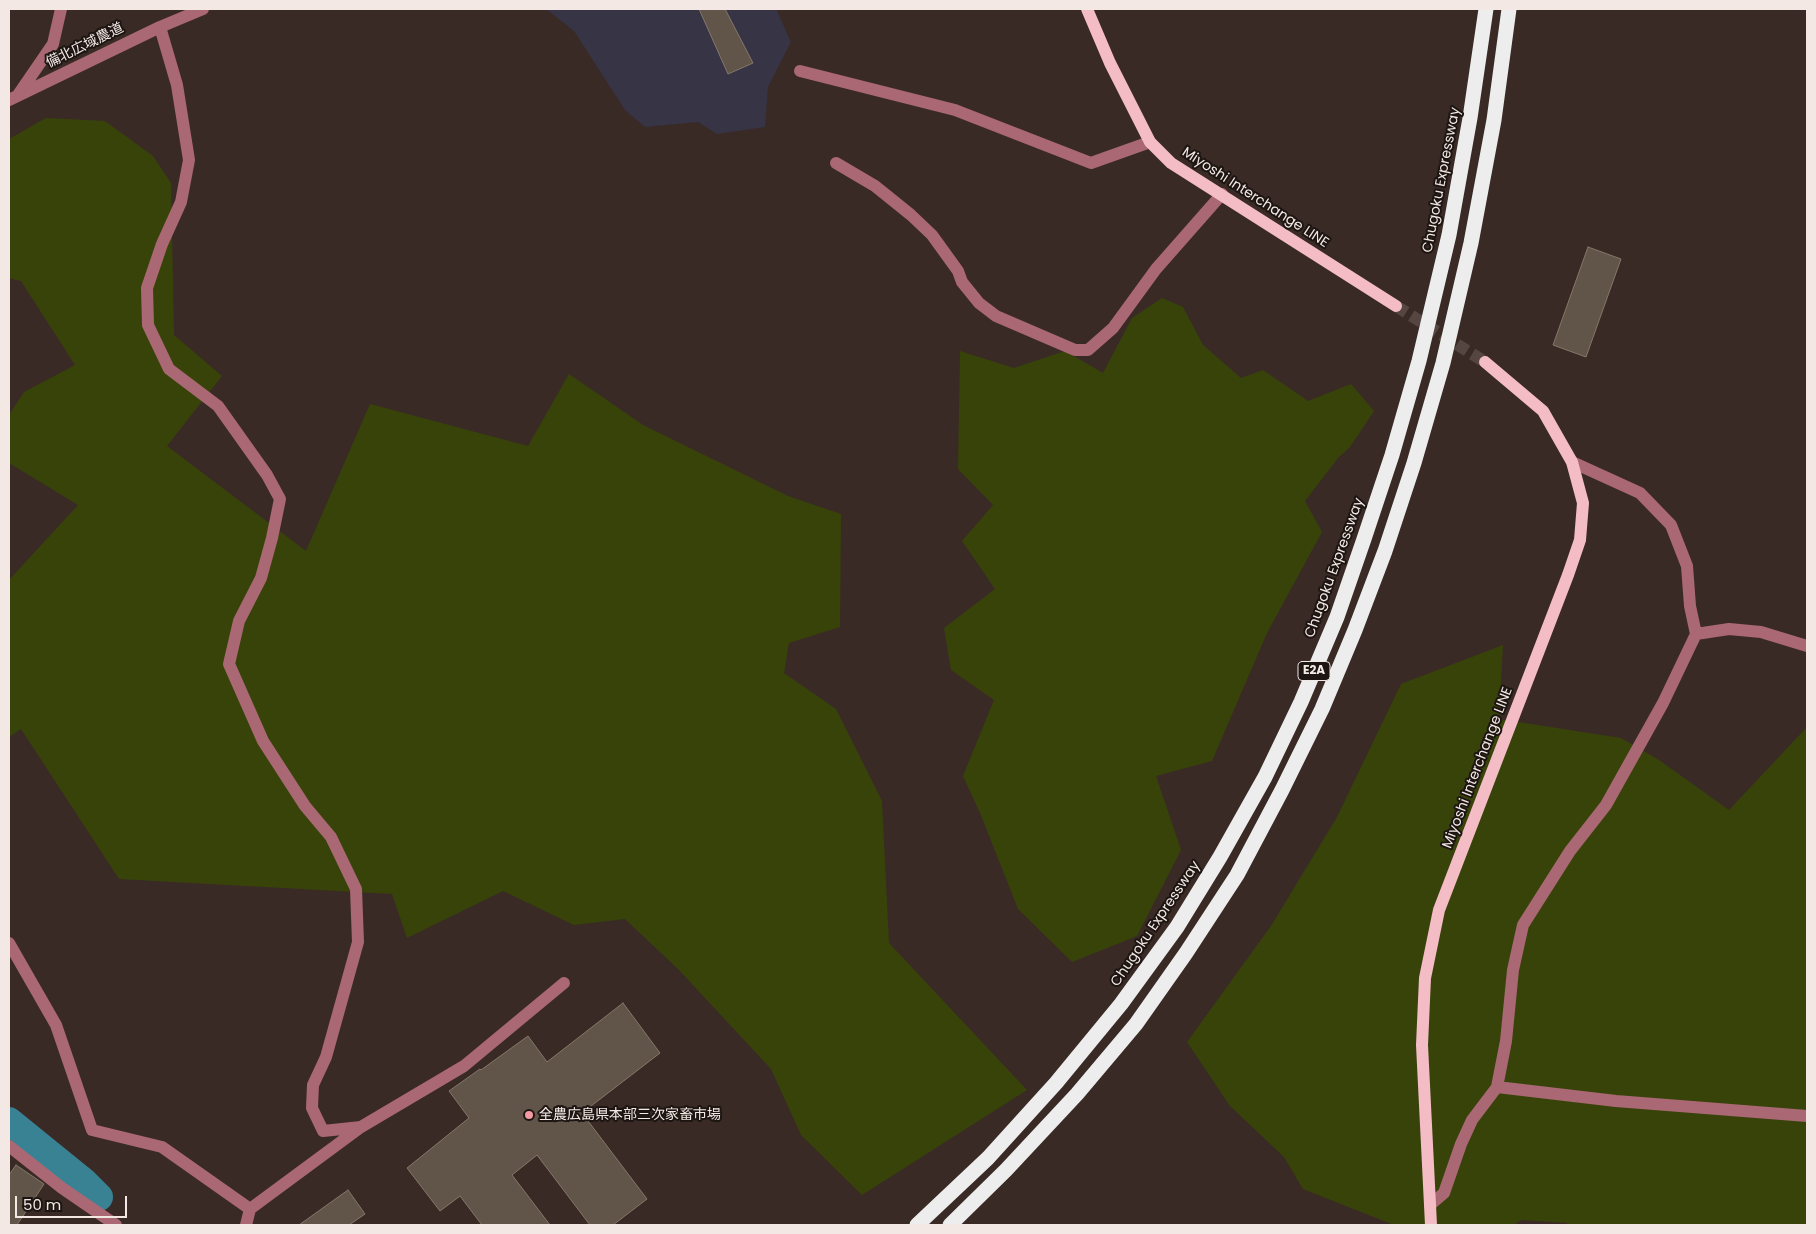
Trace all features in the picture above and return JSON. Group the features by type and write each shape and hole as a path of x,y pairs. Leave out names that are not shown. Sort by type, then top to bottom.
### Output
{"highway":[{"name":"Chugoku Expressway","path":"917,1225 988,1158 1056,1083 1121,1004 1177,927 1220,857 1264,778 1301,702 1337,617 1364,539 1392,455 1419,361 1451,225 1470,118 1486,9"},
{"name":"E2A","path":"950,1225 1006,1170 1077,1094 1136,1024 1186,953 1237,874 1282,790 1322,709 1355,630 1384,551 1414,463 1443,363 1471,243 1494,120 1509,9"}],"main road":[{"name":"Miyoshi Interchange LINE","path":"1087,9 1110,63 1150,142 1171,162 1396,306"},
{"name":"Miyoshi Interchange LINE","path":"1431,1225 1422,1045 1425,978 1439,910 1580,540 1583,503 1572,462 1543,410 1485,362"}],"street":[{"path":"13,97 53,44 61,9"},
{"name":"備北広域農道","path":"13,97 160,27 203,9"},
{"path":"160,27 177,85 189,160 181,202 162,244 147,288 148,325 168,369 218,406 268,474 280,499 261,578 239,621 229,664 263,741 305,806 331,837 356,889 358,942 326,1056 313,1085 312,1108 323,1131 361,1127"},
{"path":"800,71 955,110 1091,162 1150,142"},
{"path":"836,164 875,186 932,235 958,271 962,282 979,303 996,316 1074,350 1088,350 1113,328 1156,269 1222,194"},
{"path":"1430,1206 1444,1193 1472,1120 1497,1087 1506,1041 1513,970 1523,925 1570,850 1606,805 1663,703 1696,634 1690,606 1687,566 1671,525 1640,493 1572,462"},
{"path":"1696,634 1729,629 1753,631 1785,638 1807,646"},
{"path":"9,943 56,1025 92,1130 162,1147 250,1209"},
{"path":"246,1225 250,1209 361,1127 464,1066 564,983"},
{"path":"1497,1087 1616,1101 1807,1116"},
{"path":"9,1146 62,1188 116,1225"}],"shaded area":[{"path":"546,9 776,9 791,42 768,87 765,127 717,134 698,122 645,127 625,110 574,31"}],"green space":[{"path":"46,118 105,121 153,156 171,183 174,335 222,376 167,446 306,551 370,404 528,446 569,374 643,425 788,496 841,514 840,627 789,643 784,673 836,709 882,801 889,943 1027,1090 862,1195 801,1135 771,1069 679,970 625,919 574,925 503,891 407,938 392,894 119,879 21,729 9,737 9,580 78,505 9,463 9,415 24,392 75,365 21,281 9,278 9,139"},
{"path":"1162,298 1183,307 1203,345 1241,378 1263,370 1308,401 1351,384 1374,411 1350,447 1338,458 1305,501 1322,532 1267,633 1212,761 1156,776 1181,850 1137,936 1072,962 1018,909 980,813 963,776 994,700 951,670 944,628 995,589 962,541 993,505 958,469 960,351 1014,368 1065,351 1103,373 1132,318"},
{"path":"1503,645 1499,719 1621,738 1659,760 1729,810 1807,727 1807,1225 1567,1225 1567,1223 1522,1220 1513,1225 1394,1225 1303,1189 1284,1157 1230,1106 1187,1042 1271,926 1337,817 1401,684"}],"building":[{"path":"699,9 725,9 753,63 728,74"},
{"path":"1588,247 1621,259 1586,357 1553,345"},
{"name":"全農広島県本部三次家畜市場","path":"623,1003 660,1053 582,1113 647,1199 613,1225 590,1225 537,1155 512,1175 550,1225 482,1225 460,1196 440,1211 407,1168 469,1118 449,1091 528,1036 547,1062"},
{"path":"16,1165 44,1184 17,1225 9,1225 9,1175"},
{"path":"348,1190 365,1214 349,1225 299,1225"}],"waterway":[{"path":"9,1121 83,1181 99,1197"}],"tunnel":[{"path":"1396,306 1485,362"}],"place":[{"name":"全農広島県本部三次家畜市場","path":"529,1115"}]}
